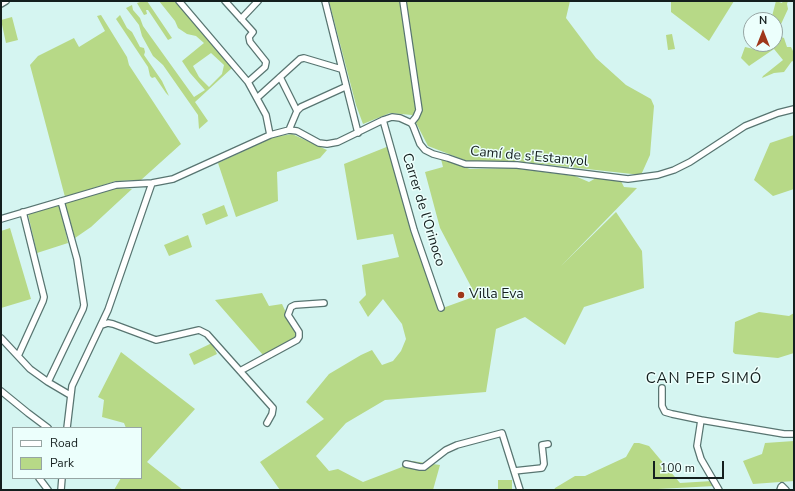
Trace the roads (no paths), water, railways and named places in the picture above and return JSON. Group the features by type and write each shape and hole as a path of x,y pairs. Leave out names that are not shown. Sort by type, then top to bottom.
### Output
{"street":[{"path":"1,4 6,1"},
{"path":"179,1 248,82 266,115 270,135"},
{"path":"225,1 253,32 249,37 250,42 266,64 265,67 248,82"},
{"path":"241,19 258,1"},
{"path":"324,1 358,133"},
{"path":"1,219 116,185 152,183 173,179 270,135 289,130 297,131 323,144 338,142 383,120 400,118 411,123 419,110 403,1"},
{"path":"257,98 300,59 304,58 341,69"},
{"path":"280,77 297,111"},
{"path":"289,130 297,111 301,107 345,87"},
{"name":"Camí de s'Estanyol","path":"411,123 422,147 425,150 465,164 523,166 628,179 670,172 690,162 746,126 775,113 794,109"},
{"name":"Carrer de l'Orinoco","path":"383,120 414,230 442,308"},
{"path":"67,427 72,386 102,325 152,183"},
{"path":"48,382 84,305 77,259 61,201"},
{"path":"18,356 44,297 23,212"},
{"path":"240,371 297,340 299,337 299,332 288,315 291,307 295,305 324,303"},
{"path":"102,325 113,324 156,340 199,330 207,334 274,408 267,423"},
{"path":"1,338 30,369 70,395"},
{"path":"662,388 662,406 664,412 701,420 784,434 794,434"},
{"path":"1,391 47,427"},
{"path":"701,420 697,446 701,460 719,490"},
{"path":"406,464 424,467 446,450 502,432 520,490"},
{"path":"514,471 542,468 544,464 542,445 548,444"},
{"path":"40,479 48,490"},
{"path":"62,479 62,490"},
{"path":"780,490 782,486 786,490"}],"place":[{"name":"Villa Eva","path":"461,295"}],"district":[{"name":"CAN PEP SIMÓ","path":"704,379"}]}
